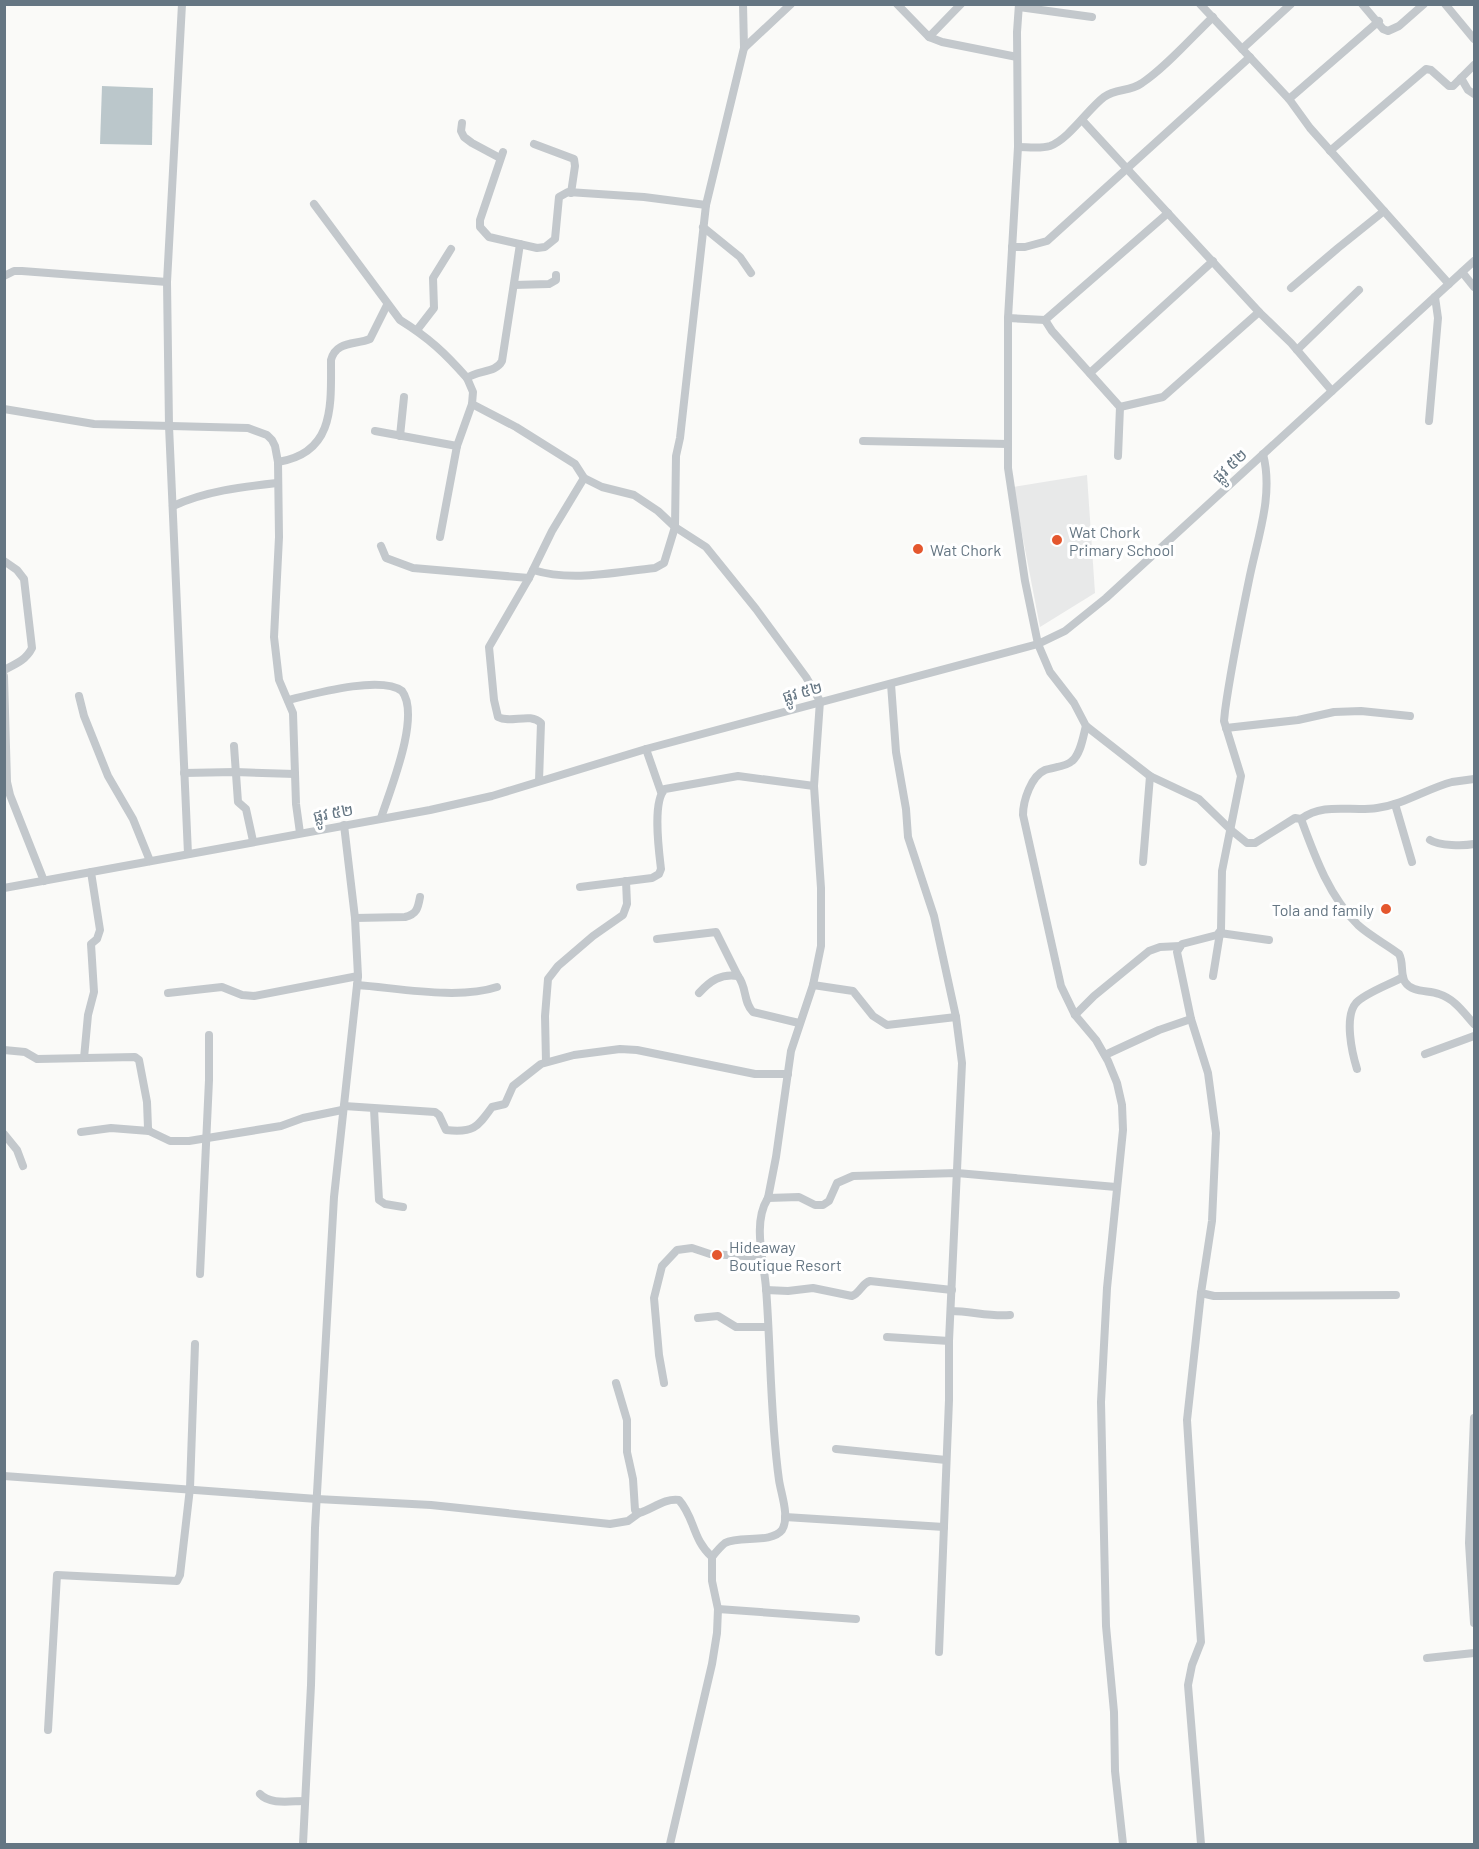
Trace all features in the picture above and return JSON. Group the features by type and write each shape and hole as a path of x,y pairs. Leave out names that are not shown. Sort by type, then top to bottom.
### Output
{"street":[{"path":"182,4 167,282 169,426 188,854"},
{"path":"381,546 386,558 413,568 565,576 660,567 664,563 675,527 676,456 706,205 744,48 743,4"},
{"path":"744,48 791,4"},
{"path":"897,4 929,37 942,42 1017,57"},
{"path":"929,37 961,4"},
{"path":"1200,4 1289,99 1310,128 1449,284"},
{"path":"1242,49 1291,4"},
{"path":"1362,4 1383,29 1388,31 1424,4"},
{"path":"1444,4 1474,39"},
{"path":"1092,17 1019,6 1018,147 1008,318 1008,468 1024,581 1038,644 1050,672 1074,703 1086,726 1150,776 1199,799 1231,830 1251,844 1295,818 1301,819 1308,814 1325,809 1370,809 1395,804 1452,782 1474,779"},
{"path":"1018,147 1048,147 1082,120 1104,97 1115,91 1133,89 1148,79 1213,17"},
{"path":"1289,99 1378,21"},
{"path":"1012,247 1025,247 1047,241 1250,57"},
{"path":"1330,151 1426,69 1434,72 1449,86 1453,86 1474,65"},
{"path":"1461,78 1468,90 1474,94"},
{"path":"1082,120 1259,312 1297,350 1332,391"},
{"path":"462,123 461,131 464,137 501,155 480,220 480,227 489,237 537,248 550,244 555,239 559,197 567,192 644,197 706,205"},
{"path":"534,144 574,159 571,193"},
{"path":"314,204 387,305 400,320 438,346 467,378 473,392 472,404 457,446 440,537"},
{"path":"1291,288 1384,211"},
{"path":"1008,318 1045,320 1168,213"},
{"path":"703,227 740,257 751,273"},
{"path":"467,378 501,365 520,244"},
{"path":"417,330 434,308 433,278 451,249"},
{"path":"1090,372 1212,261"},
{"name":"ផ្លូវ ៥២","path":"4,888 430,810 492,796 646,749 1038,644 1065,631 1082,619 1474,261"},
{"path":"4,276 14,271 22,271 167,282"},
{"path":"1462,272 1474,286"},
{"path":"514,285 549,284 556,280 556,274"},
{"path":"1297,350 1359,290"},
{"path":"1429,421 1438,318 1435,297"},
{"path":"278,462 295,459 302,455 326,429 331,410 333,353 338,347 370,339 387,305"},
{"path":"1120,407 1163,397 1259,312"},
{"path":"1045,320 1052,331 1120,407 1118,456"},
{"path":"400,436 404,397"},
{"path":"472,404 516,426 575,464 584,478 602,487 634,495 706,548 756,609 820,701 814,786 821,888 820,946 813,985 791,1051 768,1198 764,1203 761,1222 774,1436 785,1516 782,1530 777,1533 764,1538 732,1540 724,1544 712,1557"},
{"path":"4,409 94,424 221,426 257,430 272,440 278,462 279,537 274,637 279,680 293,713 300,833"},
{"path":"375,431 457,446"},
{"path":"863,441 1008,444"},
{"path":"1212,976 1220,933 1222,871 1241,777 1224,717 1264,512 1268,473 1263,454"},
{"path":"539,781 541,723 532,718 505,720 498,717 489,654 491,642 584,478"},
{"path":"173,506 212,492 277,483"},
{"path":"4,561 17,570 24,579 32,648 22,661 4,670"},
{"path":"4,676 7,782 44,881"},
{"path":"891,684 897,760 906,809 908,837 934,916 956,1017 962,1063 949,1341 949,1414 939,1652"},
{"path":"288,700 356,686 392,687 402,691 406,700 407,738 381,818"},
{"path":"79,696 84,716 108,776 133,819 150,861"},
{"path":"1226,728 1298,720 1334,712 1361,711 1410,716"},
{"path":"1086,726 1077,755 1071,763 1044,771 1035,777 1023,810 1061,986 1075,1015 1105,1055 1117,1083 1122,1106 1122,1152 1116,1187 1107,1288 1101,1402 1106,1626 1114,1712 1115,1771 1123,1845"},
{"path":"234,746 238,802 246,809 252,842"},
{"path":"580,887 656,877 661,869 658,837 661,792 646,749"},
{"path":"184,773 295,774"},
{"path":"661,792 670,787 738,776 814,786"},
{"path":"1143,862 1150,776"},
{"path":"1395,804 1412,862"},
{"path":"1301,819 1322,873 1337,900 1359,926 1399,954 1402,960 1403,977 1409,987 1438,993 1452,1000 1474,1024"},
{"path":"303,1845 317,1499 334,1197 357,981 355,918 344,825"},
{"path":"1430,840 1437,844 1460,846 1474,844"},
{"path":"84,1058 88,1015 94,992 91,944 97,939 100,930 91,872"},
{"path":"546,1062 545,1016 548,979 558,966 623,915 627,904 626,881"},
{"path":"355,918 405,917 417,911 420,897"},
{"path":"657,939 716,932 744,987 749,1007 753,1012 799,1023"},
{"path":"1075,1015 1094,996 1149,951 1160,947 1180,946 1220,933 1269,940"},
{"path":"1180,946 1177,955 1191,1019 1208,1073 1216,1133 1212,1221 1201,1293 1187,1420 1200,1642 1188,1685 1201,1845"},
{"path":"699,993 722,976 738,976"},
{"path":"1357,1069 1351,1044 1352,1010 1361,999 1403,977"},
{"path":"168,993 219,987 242,995 254,996 357,981 426,993 481,991 497,987"},
{"path":"813,985 854,991 873,1016 887,1025 956,1017"},
{"path":"1105,1055 1159,1030 1191,1019"},
{"path":"200,1274 209,1035"},
{"path":"1425,1054 1474,1036"},
{"path":"81,1132 109,1128 150,1131 170,1141 189,1141 281,1126 343,1108 435,1112 439,1115 446,1130 472,1130 478,1126 492,1107 505,1104 513,1086 535,1067 574,1055 628,1049 755,1074 788,1074"},
{"path":"4,1050 25,1052 37,1059 135,1057 139,1060 147,1102 147,1125 150,1131"},
{"path":"374,1109 379,1200 385,1204 403,1207"},
{"path":"4,1134 17,1150 23,1166"},
{"path":"768,1198 799,1197 823,1205 829,1201 837,1183 853,1176 957,1173 1116,1187"},
{"path":"664,1383 654,1298 662,1266 677,1250 692,1248 710,1254 762,1257"},
{"path":"766,1290 788,1291 813,1288 852,1296 870,1281 952,1290"},
{"path":"1201,1293 1214,1296 1396,1294"},
{"path":"951,1311 996,1316 1010,1315"},
{"path":"698,1318 718,1316 736,1327 767,1327"},
{"path":"887,1337 949,1341"},
{"path":"48,1730 57,1575 177,1581 180,1575 190,1488 195,1344"},
{"path":"616,1383 626,1413 627,1452 633,1479 635,1509 639,1513"},
{"path":"1474,1418 1469,1543 1474,1623"},
{"path":"836,1449 946,1460"},
{"path":"4,1476 431,1505 610,1524 628,1521 662,1502 679,1500 685,1506 698,1541 712,1557 712,1581 718,1609 712,1664 670,1845"},
{"path":"785,1516 944,1527"},
{"path":"718,1609 856,1619"},
{"path":"1426,1658 1474,1653"},
{"path":"260,1794 273,1801 304,1801"}],"shaded area":[{"path":"102,86 153,88 152,145 100,144"},
{"name":"Wat Chork Primary School","path":"1087,475 1095,593 1040,627 1013,487"}],"place":[{"name":"Wat Chork Primary School","path":"1057,540"},
{"name":"Wat Chork","path":"918,549"},
{"name":"Tola and family","path":"1386,909"},
{"name":"Hideaway Boutique Resort","path":"717,1255"}]}
